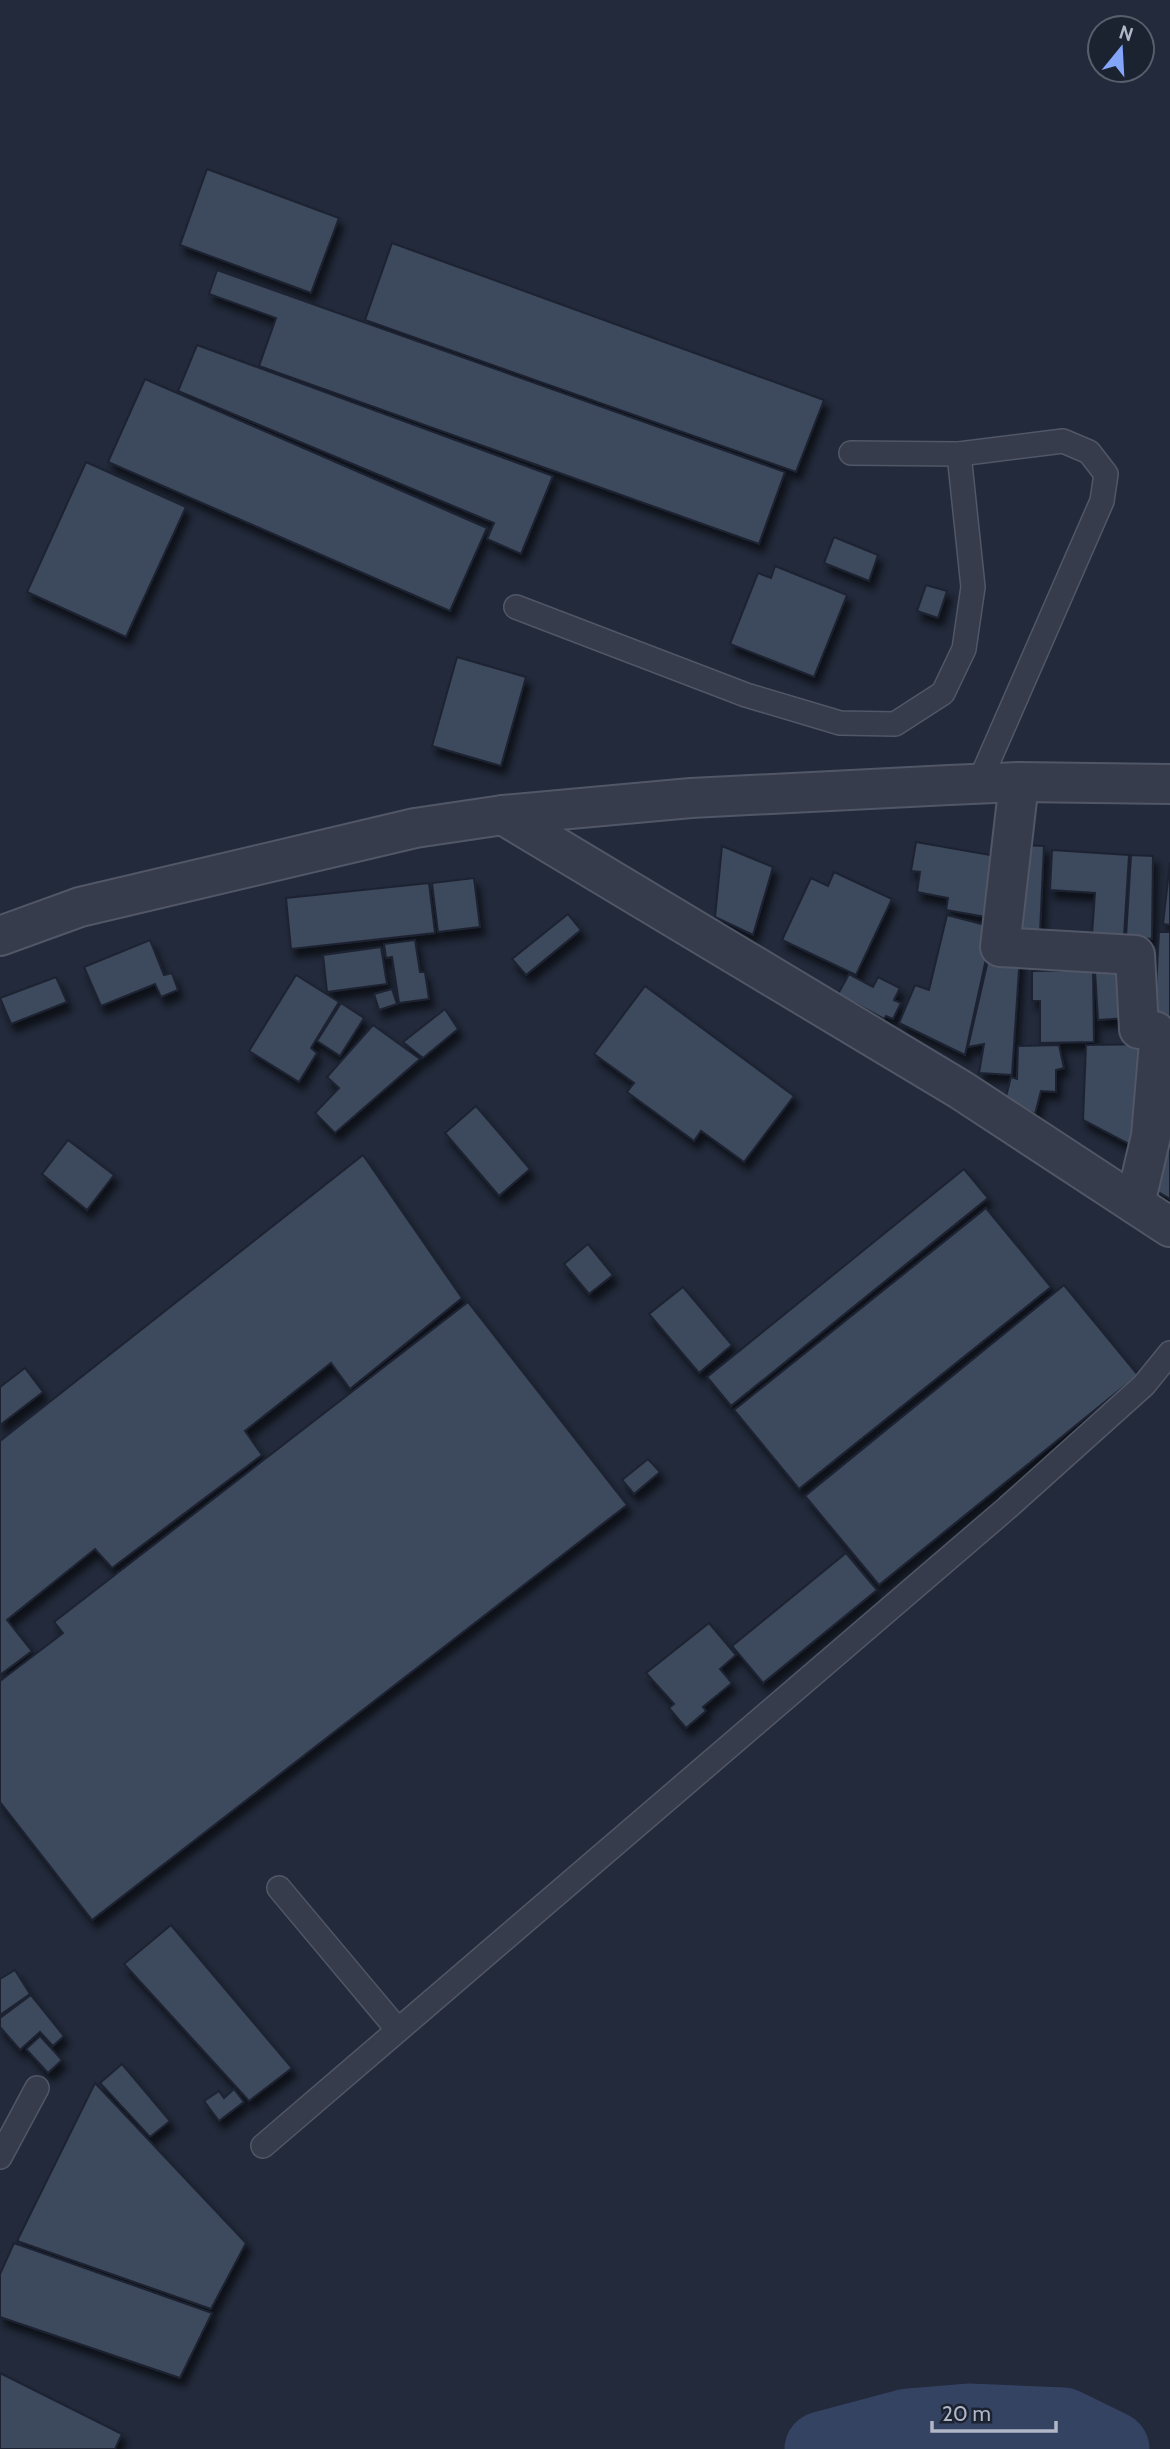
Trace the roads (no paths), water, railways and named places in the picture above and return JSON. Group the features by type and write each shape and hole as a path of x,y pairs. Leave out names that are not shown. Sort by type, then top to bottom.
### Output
{"street":[{"path":"1019,782 1000,947 1135,955 1139,1029 1155,1031 1159,1044 1151,1136 1135,1204"},
{"path":"0,936 80,907 415,828 503,815 691,798 1019,782 1170,784"},
{"path":"503,815 961,1090 1170,1227"}],"lane":[{"path":"852,453 959,454 1063,441 1089,452 1106,474 1102,501 978,785"},
{"path":"516,607 746,695 840,723 895,724 943,693 964,649 973,587 959,454"},
{"path":"263,2146 1007,1508 1144,1385 1170,1353"},
{"path":"279,1888 398,2030"},
{"path":"0,2157 37,2088"}],"waterway":[{"path":"822,2449 908,2426 968,2421 1063,2425 1112,2449"}]}
